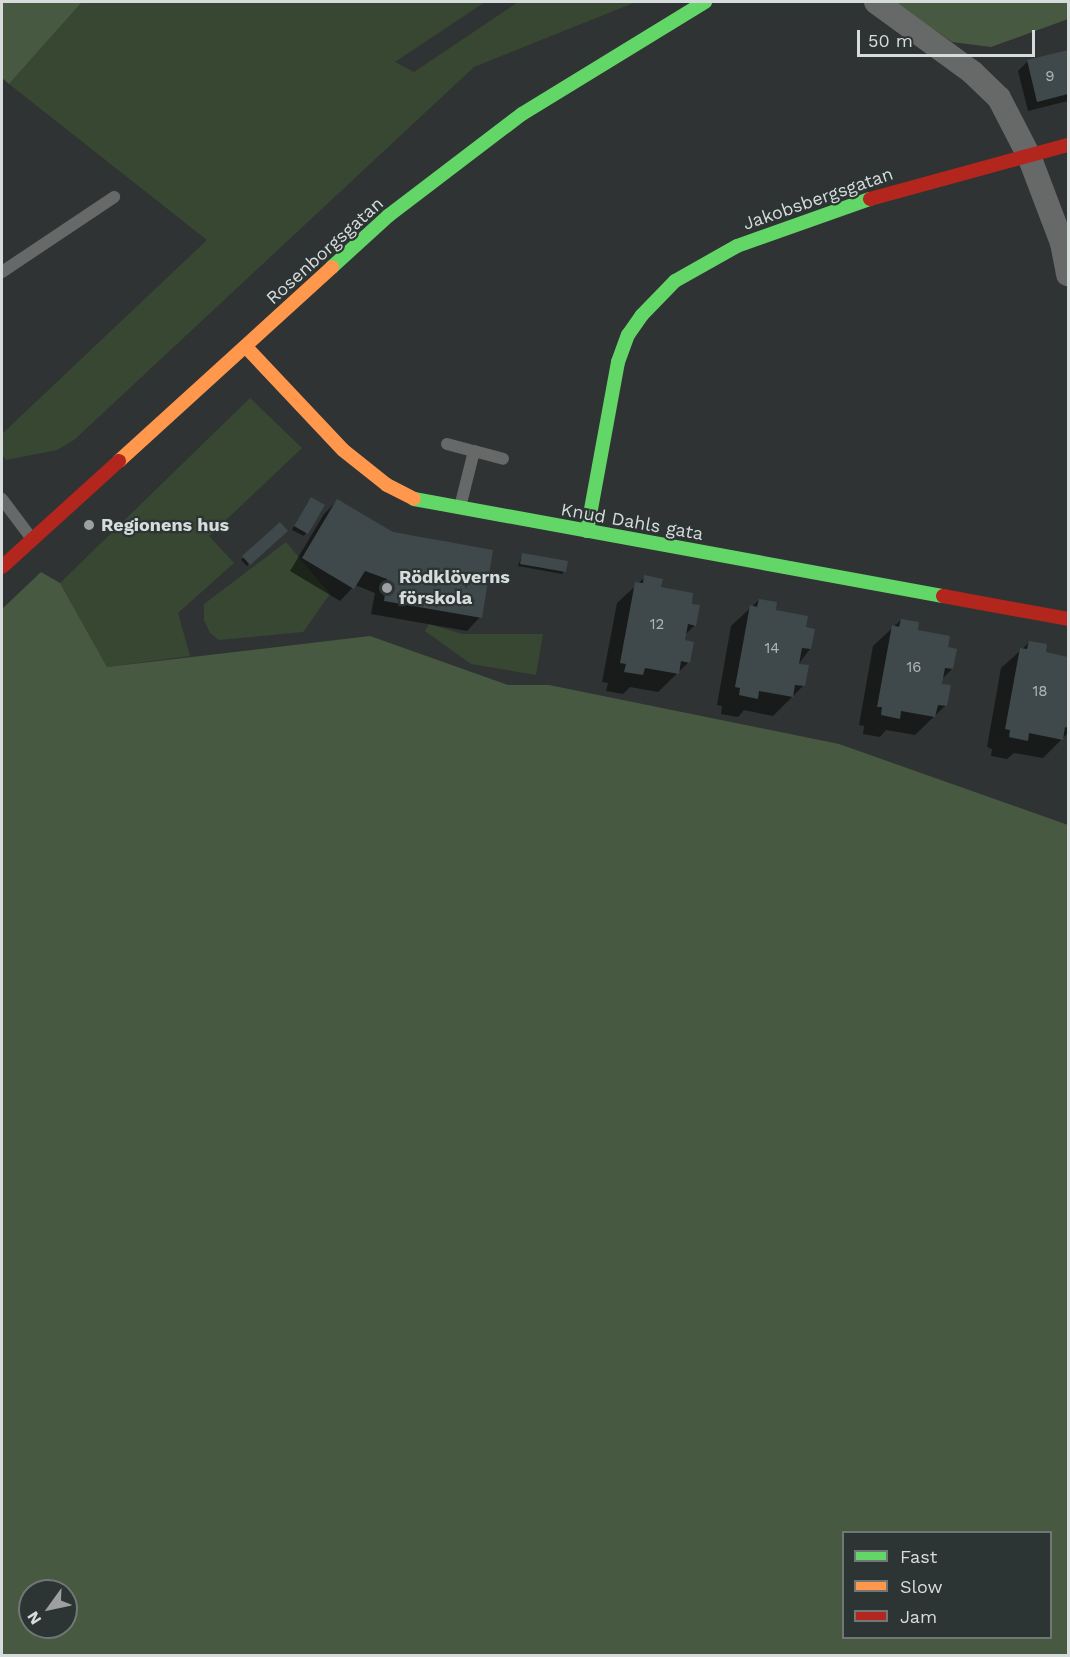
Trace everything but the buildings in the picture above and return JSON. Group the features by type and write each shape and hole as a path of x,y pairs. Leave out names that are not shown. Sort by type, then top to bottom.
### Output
{"street":[{"name":"Rosenborgsgatan","path":"2,567 388,216 513,120 705,2"},
{"path":"876,2 987,86 1012,118 1062,243 1068,274"},
{"name":"Jakobsbergsgatan","path":"587,531 618,362 628,335 642,315 675,281 737,246 805,219 920,183 1068,145"},
{"name":"Knud Dahls gata","path":"246,347 336,443 387,485 420,502 459,512 587,531 1068,619"}],"lane":[{"path":"2,272 114,197"},
{"path":"447,444 502,459"},
{"path":"459,512 474,451"},
{"path":"2,499 33,540"}],"green space":[{"path":"2,2 82,2 9,84 2,78"},
{"path":"82,2 485,2 395,62 414,72 518,2 636,2 474,67 74,440 57,450 6,460 2,454 2,434 207,240 9,84"},
{"path":"894,2 1068,2 1068,19 991,47 952,42"},
{"path":"250,398 302,448 209,536 234,563 178,613 190,656 107,667 60,583"},
{"path":"286,542 330,594 303,632 219,640 210,633 204,620 204,604"},
{"path":"41,572 60,583 107,667 370,636 508,685 549,685 839,744 1068,825 1068,1655 2,1655 2,609"},
{"path":"429,624 462,634 543,634 536,675 471,664 425,631"}],"traffic: fast":[{"path":"332,267 388,216 522,114 705,2"},
{"path":"587,531 618,362 628,335 642,315 675,281 737,246 870,199"},
{"path":"414,499 943,596"}],"traffic: slow":[{"path":"119,461 332,267"},
{"path":"246,347 343,450 387,485 414,499"}],"traffic: jam":[{"path":"870,199 1068,145"},
{"path":"2,567 119,461"},
{"path":"943,596 1068,619"}],"place":[{"name":"Regionens hus","path":"89,525"},
{"name":"Rödklöverns förskola","path":"387,588"}]}
